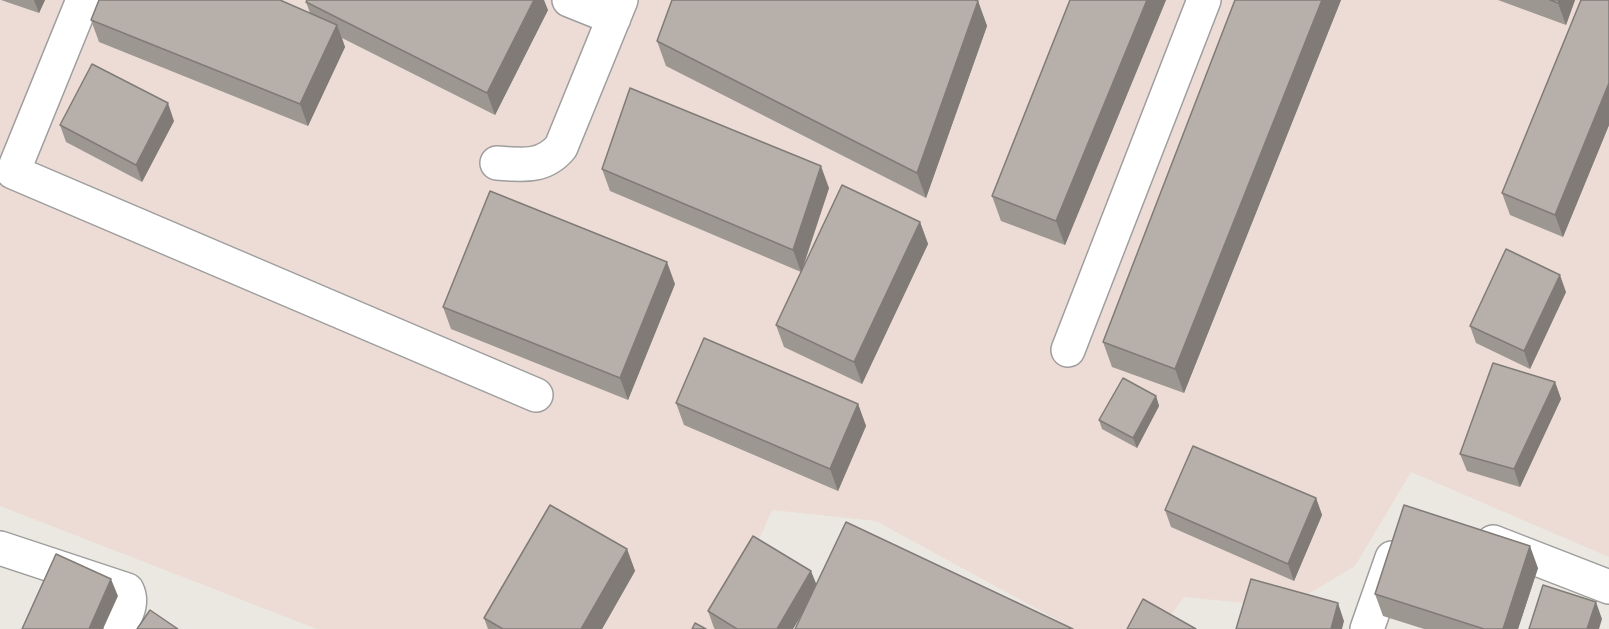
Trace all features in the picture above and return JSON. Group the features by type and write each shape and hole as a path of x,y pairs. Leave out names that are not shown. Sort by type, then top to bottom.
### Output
{"street":[{"path":"83,0 13,172 536,395"},
{"path":"497,164 541,163 554,156 561,147 618,9 569,0"},
{"path":"1068,350 1204,0"},
{"path":"1367,629 1396,546 1406,528"},
{"path":"1468,532 1609,587"},
{"path":"0,548 127,591 130,597 129,607 120,629"}],"shaded area":[{"path":"0,0 1609,0 1609,557 1411,472 1355,566 1286,607 1184,597 1161,629 1074,629 876,521 772,510 720,629 317,629 0,506"}],"building":[{"path":"99,0 280,0 337,25 300,104 91,20"},
{"path":"307,0 534,0 487,93 306,2"},
{"path":"672,0 978,1 917,173 657,41"},
{"path":"1070,0 1147,0 1056,221 992,196"},
{"path":"1235,0 1322,0 1175,369 1103,342"},
{"path":"1581,0 1609,0 1609,83 1555,215 1502,193"},
{"path":"92,64 168,103 136,165 60,125"},
{"path":"630,88 821,166 793,250 602,169"},
{"path":"842,185 920,222 854,362 776,325"},
{"path":"490,191 667,262 620,378 443,307"},
{"path":"1506,249 1560,275 1524,351 1470,326"},
{"path":"704,338 858,404 830,469 676,403"},
{"path":"1493,363 1555,382 1514,469 1460,454"},
{"path":"1123,378 1156,396 1133,438 1099,420"},
{"path":"1193,446 1316,498 1288,564 1165,510"},
{"path":"550,505 627,549 581,629 503,629 484,618"},
{"path":"1404,505 1530,546 1503,629 1484,629 1375,594"},
{"path":"846,522 1073,629 795,629"},
{"path":"753,536 811,571 777,629 737,629 708,611"},
{"path":"56,554 111,579 89,629 22,629"},
{"path":"1251,579 1338,603 1331,629 1236,629"},
{"path":"1543,585 1596,602 1587,629 1529,629"},
{"path":"1143,599 1196,629 1127,629"},
{"path":"150,610 178,629 137,629"},
{"path":"695,623 706,629 692,629"}]}
